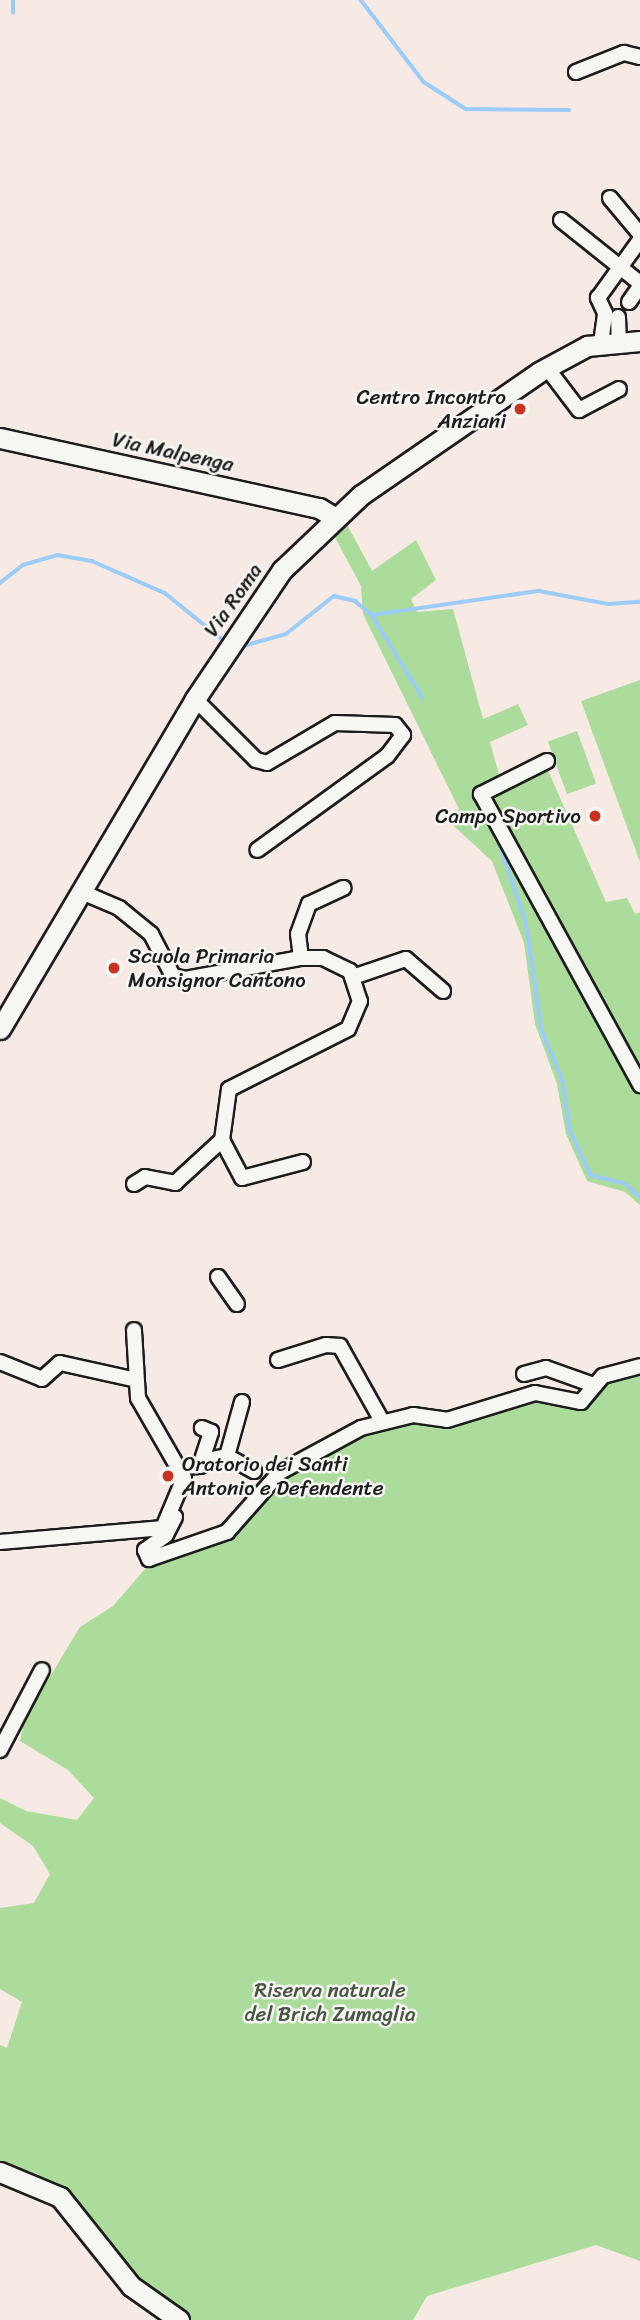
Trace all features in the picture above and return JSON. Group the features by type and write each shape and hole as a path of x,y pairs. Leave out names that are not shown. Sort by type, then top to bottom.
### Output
{"street":[{"path":"576,72 624,53 640,57"},
{"path":"610,198 640,234"},
{"path":"561,220 617,270 640,285 629,302"},
{"path":"610,341 605,313 598,298 640,240"},
{"path":"610,341 618,317"},
{"name":"Via Roma","path":"0,1029 85,893 195,699 282,570 334,517 547,368 610,341 640,341"},
{"path":"547,368 579,410 619,389"},
{"name":"Via Malpenga","path":"0,438 319,508 334,517"},
{"path":"195,699 256,760 267,763 335,723 395,725 403,735 387,756 257,850"},
{"path":"547,761 481,794 640,1085"},
{"path":"301,958 302,916 318,897 344,888"},
{"path":"85,893 119,908 151,934 173,976 185,979 301,958 339,962 353,977 360,1001 348,1029 229,1089 222,1140 242,1178 303,1162"},
{"path":"353,977 406,958 443,991"},
{"path":"134,1184 145,1177 175,1183 222,1140"},
{"path":"218,1277 237,1304"},
{"path":"0,1542 152,1532 163,1528 170,1513 182,1467 138,1398 132,1378 134,1330"},
{"path":"278,1360 336,1344 357,1367 382,1421"},
{"path":"0,1362 42,1379 60,1363 132,1378"},
{"path":"524,1374 546,1368 597,1380 640,1366"},
{"path":"170,1513 175,1517 166,1535 145,1550 149,1559 227,1532 281,1472 382,1421 413,1415 447,1420 535,1393 581,1402 597,1380"},
{"path":"227,1456 242,1402"},
{"path":"202,1428 211,1432 202,1461"},
{"path":"182,1467 227,1456 254,1471"},
{"path":"0,1750 43,1670"},
{"path":"0,2172 61,2197 131,2286 180,2320"}],"green space":[{"path":"344,519 372,571 416,540 436,580 411,599 417,612 453,609 483,719 518,704 528,725 490,742 500,778 543,759 606,902 627,898 635,914 640,912 640,1205 625,1192 587,1181 566,1134 557,1084 535,1024 524,943 492,861 446,819 459,809 363,614 361,586 331,530"},
{"path":"640,680 640,862 581,701"},
{"path":"577,731 596,784 567,794 548,742"},
{"name":"Riserva naturale del Brich Zumaglia","path":"640,1371 640,2261 596,2245 427,2296 413,2320 188,2320 132,2282 96,2232 0,2168 0,2045 7,2048 22,2002 0,1989 0,1908 34,1903 50,1874 33,1846 0,1823 0,1798 26,1811 77,1820 94,1798 68,1770 20,1741 25,1718 80,1627 113,1606 152,1561 226,1537 283,1475 385,1424 536,1397 570,1406 603,1380"}],"waterway":[{"path":"13,0 13,13"},
{"path":"361,0 424,82 466,109 569,110"},
{"path":"0,583 23,565 58,555 92,561 165,593 227,643"},
{"path":"236,648 286,634 334,596 355,601 372,615 539,591 608,604 640,602"},
{"path":"372,615 423,698"},
{"path":"499,841 526,922 542,1031 563,1081 570,1130 591,1175 626,1184 640,1197"}],"place":[{"name":"Centro Incontro Anziani","path":"520,409"},
{"name":"Campo Sportivo","path":"595,816"},
{"name":"Scuola Primaria Monsignor Cantono","path":"114,968"},
{"name":"Oratorio dei Santi Antonio e Defendente","path":"168,1476"}]}
